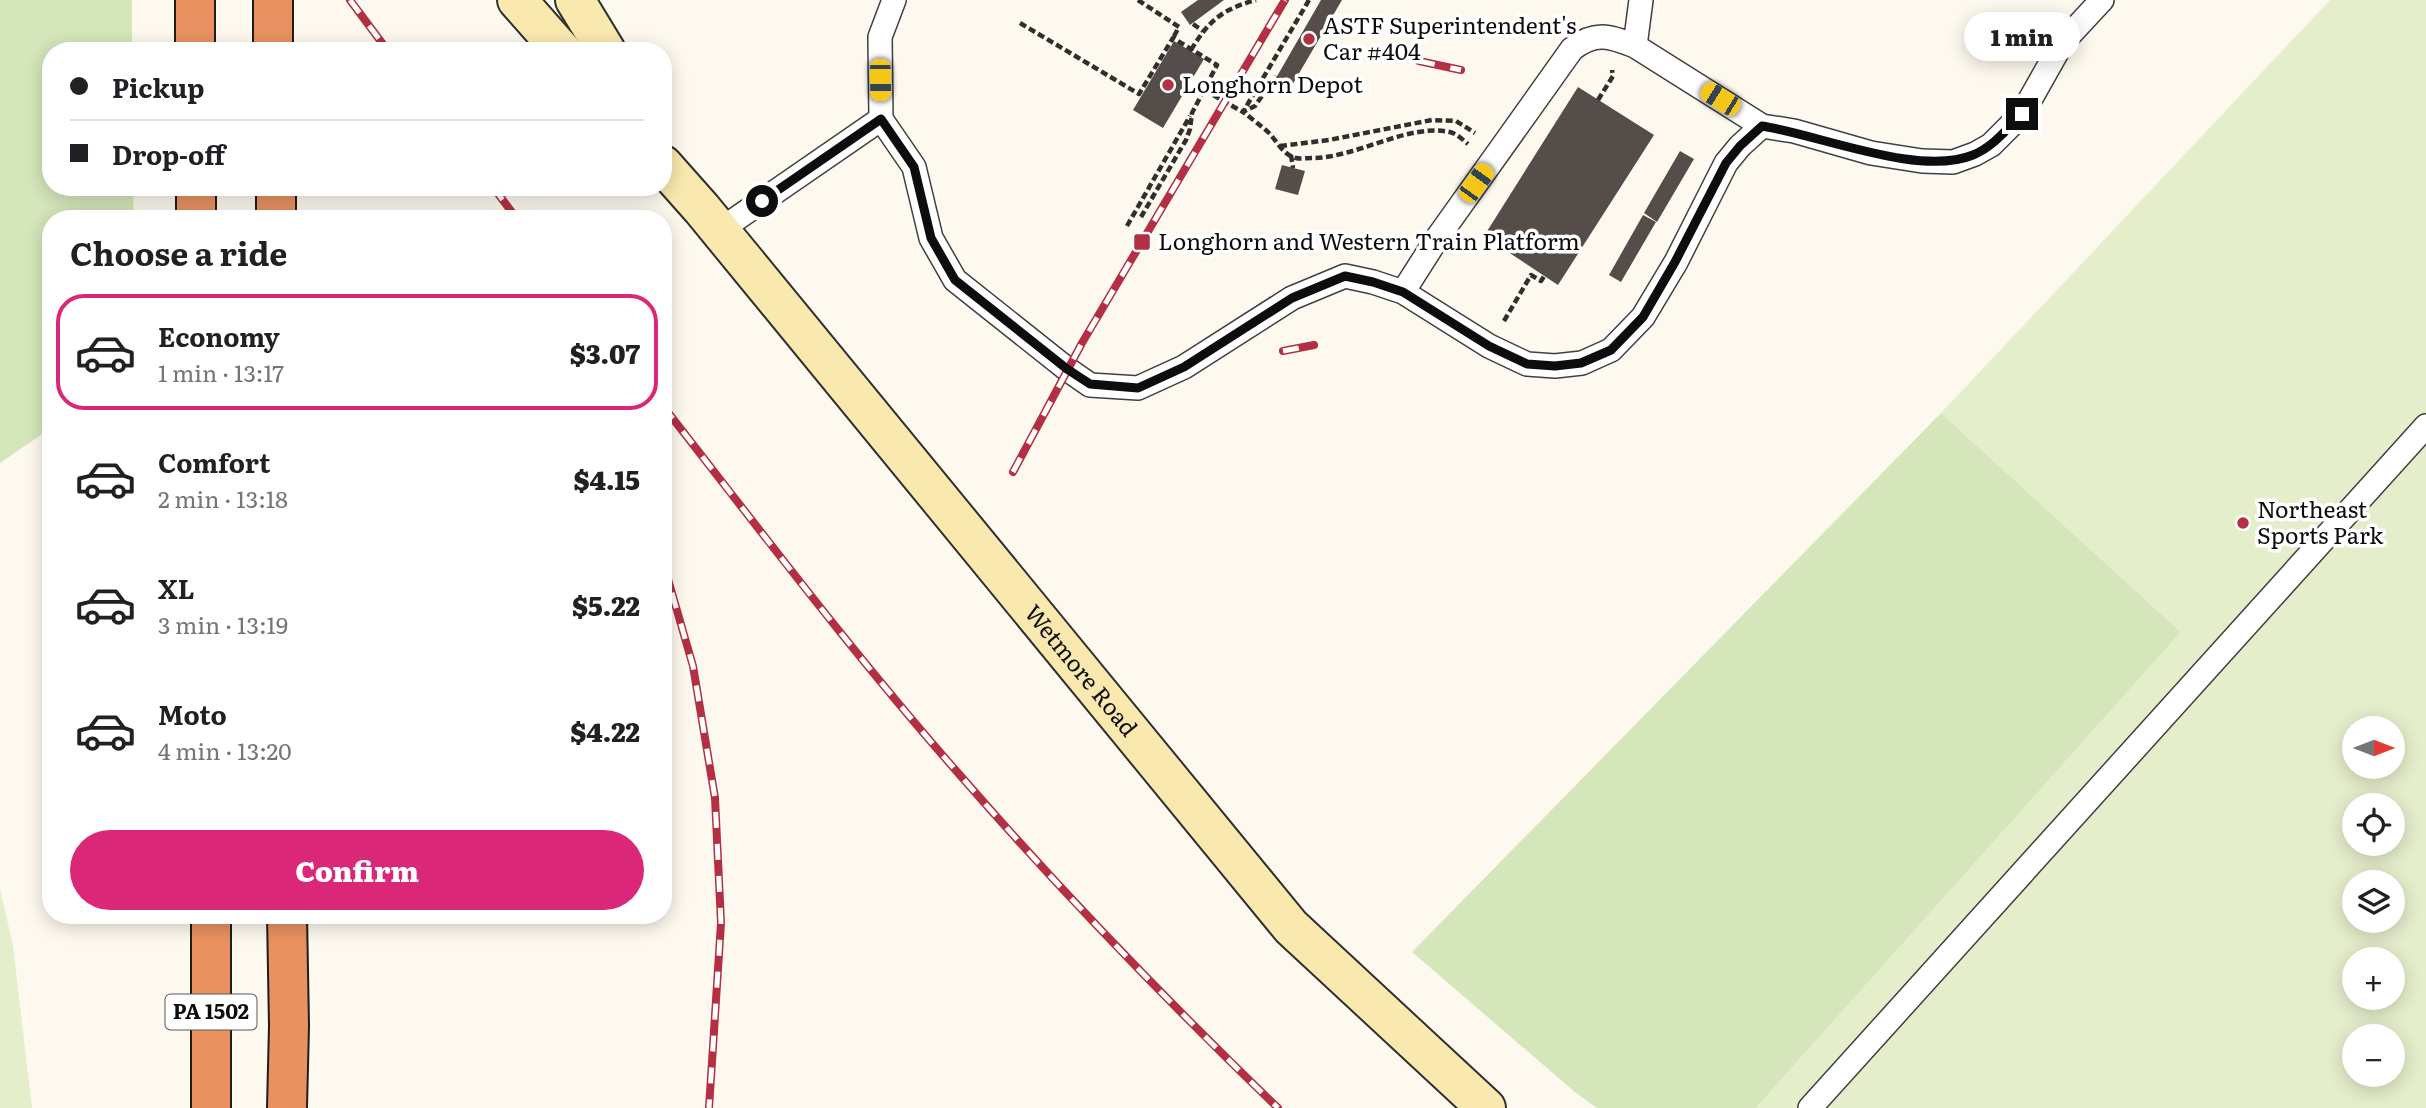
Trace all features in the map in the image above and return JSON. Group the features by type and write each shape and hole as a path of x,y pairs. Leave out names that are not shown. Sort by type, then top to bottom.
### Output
{"highway":[{"path":"195,0 195,42"},
{"path":"274,0 274,42"},
{"name":"PA 1502","path":"211,924 211,1108"},
{"name":"PA 1502","path":"287,924 287,1108"}],"main road":[{"path":"517,0 554,42"},
{"path":"575,0 601,42"},
{"name":"Wetmore Road","path":"672,159 711,220"},
{"name":"Wetmore Road","path":"672,175 1291,927 1486,1108"}],"lane":[{"path":"894,0 880,37 881,119 914,167 931,238 955,280 1067,369 1090,384 1138,388 1184,367 1292,298 1345,276 1403,292 1489,346 1527,364 1555,366 1581,363 1611,350 1643,317 1726,163 1762,126"},
{"path":"1635,46 1641,0"},
{"path":"1403,292 1438,237 1572,49 1584,40 1611,37 1635,46 1762,126 1794,131 1871,153 1922,161 1953,162 1991,145 2022,114 2062,43 2102,0"},
{"path":"711,220 881,119"},
{"path":"1810,1108 2426,426"}],"path":[{"path":"1020,23 1139,94 1179,27 1137,0"},
{"path":"1191,50 1203,31 1218,15 1243,2 1256,0"},
{"path":"1243,111 1308,0"},
{"path":"1193,24 1203,31"},
{"path":"1127,226 1217,65 1173,38"},
{"path":"1243,111 1255,106 1276,76"},
{"path":"1204,90 1243,111 1294,158 1325,158 1357,152 1376,142 1435,131 1453,132 1475,149"},
{"path":"1141,217 1186,140 1192,113"},
{"path":"1279,146 1329,140 1432,120 1456,121 1482,138"},
{"path":"1291,155 1293,168"},
{"path":"1489,346 1531,275 1541,281 1545,275"}],"green space":[{"path":"0,0 132,0 132,42 42,42 42,196 133,196 134,210 42,210 42,434 0,463"},
{"name":"Northeast Sports Park","path":"2330,0 2426,0 2426,1108 1756,1108 2181,632 1941,413"},
{"path":"1941,413 2181,632 1756,1108 1597,1108 1412,952"},
{"path":"0,889 13,946 32,1108 0,1108"}],"building":[{"path":"1198,0 1224,0 1190,25 1181,12"},
{"name":"ASTF Superintendent's Car #404","path":"1321,0 1342,0 1291,87 1276,78"},
{"name":"Longhorn Depot","path":"1174,41 1204,59 1163,128 1133,110"},
{"path":"1578,87 1654,135 1558,285 1484,236"},
{"path":"1680,151 1694,159 1657,222 1644,213"},
{"path":"1282,165 1305,171 1298,195 1275,189"},
{"path":"1643,215 1656,222 1621,282 1609,275"}],"railway":[{"path":"350,0 381,42"},
{"path":"1013,472 1082,343 1285,0"},
{"path":"1419,61 1461,70"},
{"path":"500,196 510,210"},
{"path":"1283,351 1314,345"},
{"path":"672,418 845,638 959,774 1115,944 1278,1108"},
{"path":"672,593 693,666 715,798 721,923 709,1108"}],"place":[{"name":"ASTF Superintendent's Car #404","path":"1309,39"},
{"name":"Longhorn Depot","path":"1168,85"},
{"name":"Longhorn and Western Train Platform","path":"1142,242"},
{"name":"Northeast Sports Park","path":"2243,523"}],"route":[{"path":"762,201 881,119 914,167 931,238 955,280 1067,369 1090,384 1138,388 1184,367 1292,298 1345,276 1403,292 1489,346 1527,364 1555,366 1581,363 1611,350 1643,317 1726,163 1762,126 1794,131 1871,153 1922,161 1953,162 1991,145 2022,114"}]}
